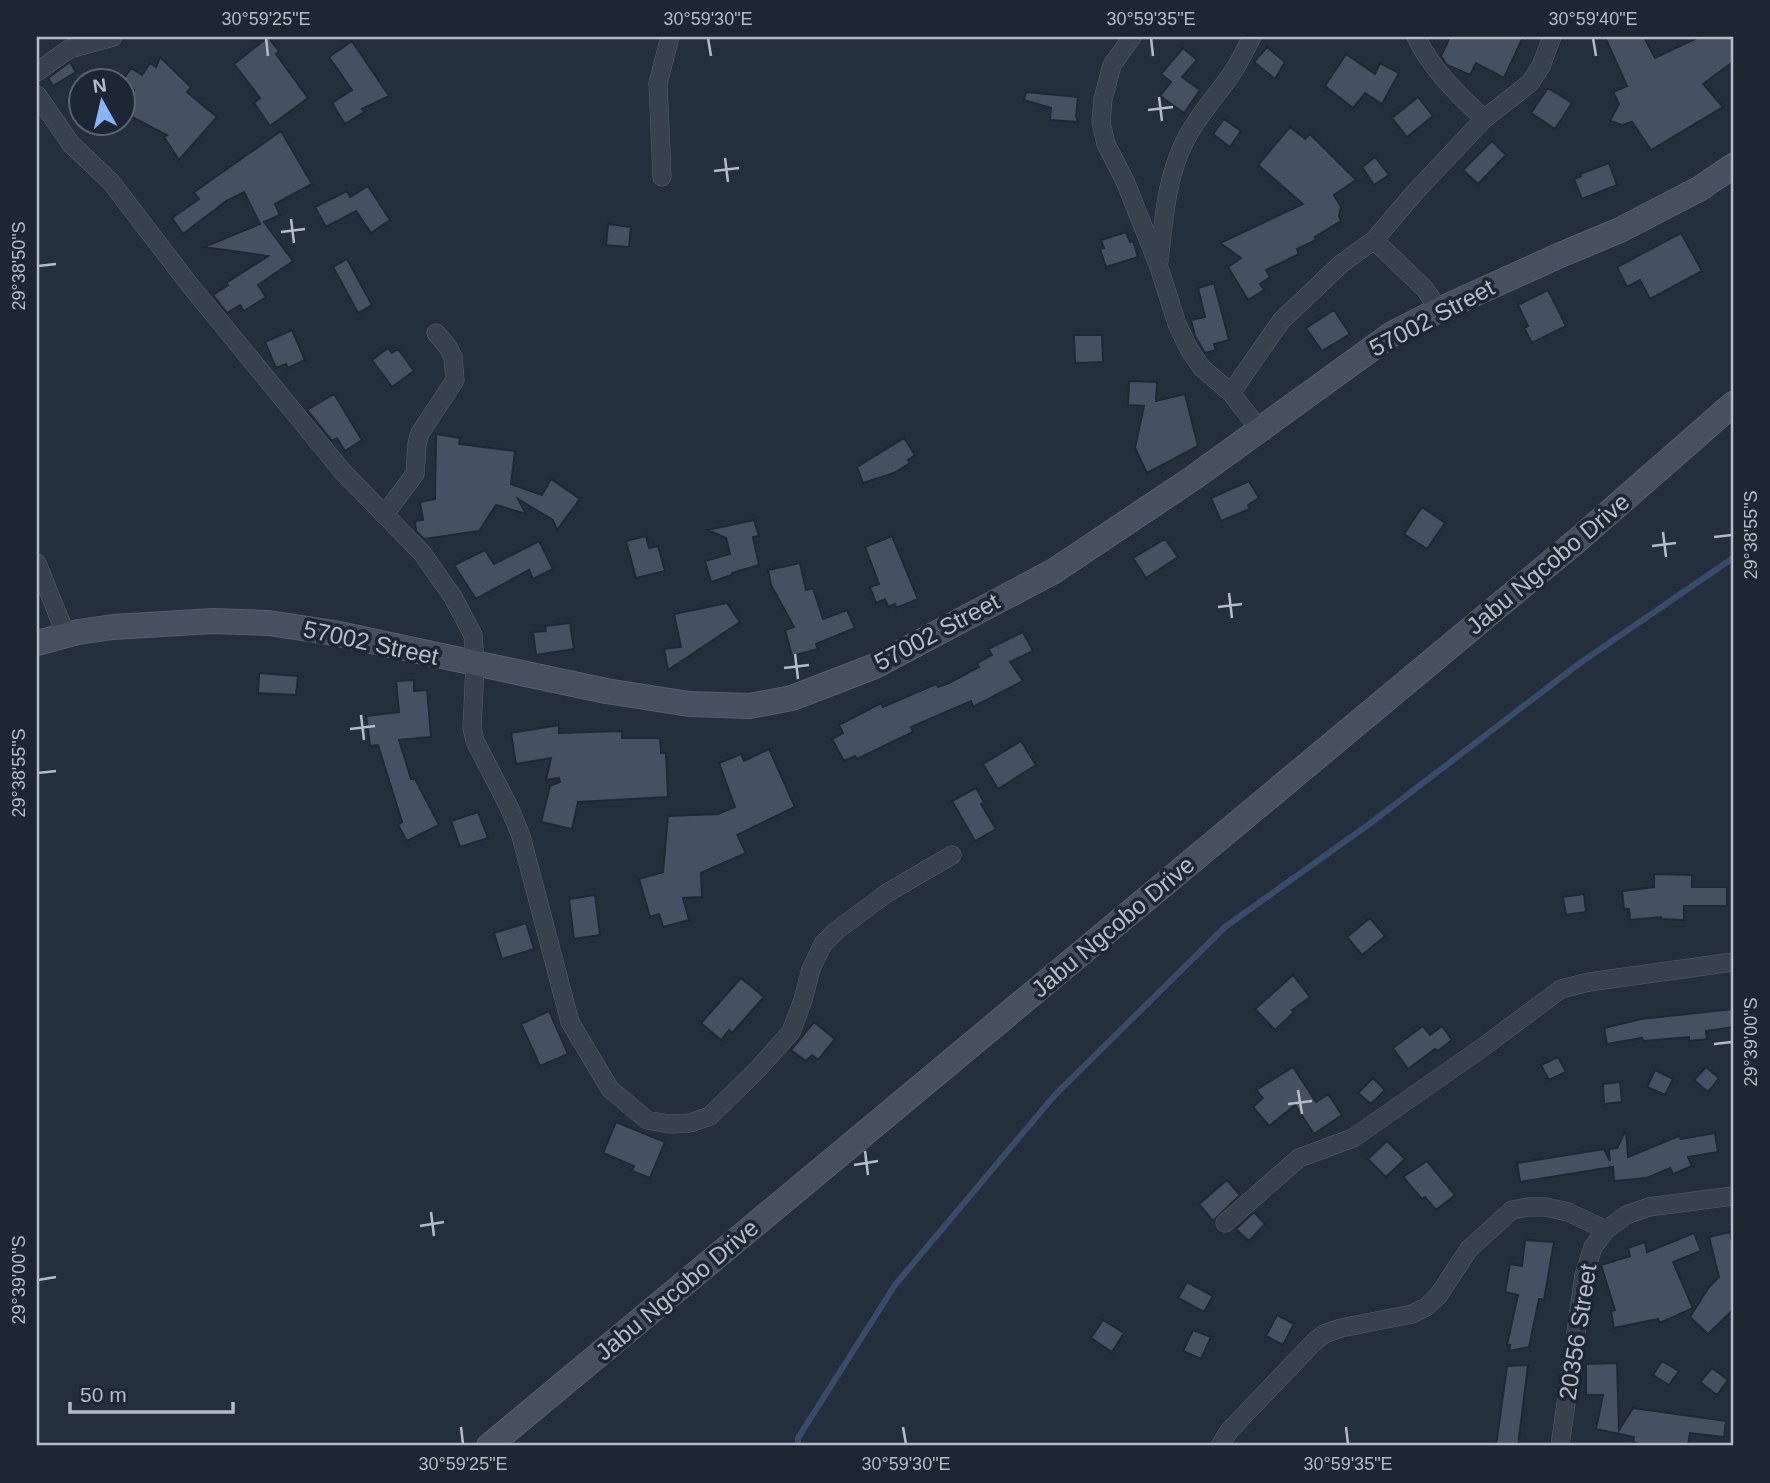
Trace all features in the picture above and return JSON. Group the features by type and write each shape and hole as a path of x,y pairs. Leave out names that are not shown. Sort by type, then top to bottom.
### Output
{"street":[{"path":"37,72 69,49 113,37"},
{"path":"662,177 658,83 670,37"},
{"path":"1132,37 1112,65 1102,99 1101,122 1106,144 1125,181 1158,264 1177,324 1189,349 1202,368 1231,393 1260,430"},
{"path":"1158,264 1167,194 1184,143 1197,119 1233,71 1252,37"},
{"path":"1416,37 1426,57 1447,83 1484,119"},
{"path":"1231,393 1281,321 1341,264 1374,240 1484,119 1530,83 1541,66 1552,37"},
{"path":"37,95 72,144 111,182 189,284 343,472 422,553 464,614 473,635 475,665 472,728 475,741 521,836 570,1022 610,1089 647,1120 669,1124 690,1123 710,1116 791,1032 811,969 823,944 887,893 952,855"},
{"name":"57002 Street","path":"37,643 113,627 213,621 269,624 334,633 606,691 709,706 750,706 792,698 875,666 1055,571 1260,430 1392,334 1439,310 1620,230 1699,189 1733,166"},
{"path":"1374,240 1424,289 1439,310"},
{"path":"384,515 415,474 420,433 454,380 453,357 436,333"},
{"name":"Jabu Ngcobo Drive","path":"489,1446 1570,547 1733,404"},
{"path":"37,562 66,635"},
{"path":"1225,1223 1299,1158 1353,1138 1561,989 1590,982 1733,962"},
{"path":"1220,1446 1230,1431 1314,1342 1332,1331 1412,1314 1426,1307 1438,1296 1469,1249 1512,1210 1546,1207 1568,1212 1605,1230 1626,1215 1648,1207 1733,1196"},
{"name":"20356 Street","path":"1560,1446 1584,1275 1593,1247 1605,1230"}],"building":[{"path":"268,37 279,51 276,54 308,98 270,126 254,103 260,98 234,64"},
{"path":"1450,37 1523,37 1504,78 1476,63 1470,75 1447,65 1441,56"},
{"path":"1605,37 1644,37 1655,58 1699,37 1733,37 1733,62 1703,84 1723,107 1651,150 1632,122 1622,125 1610,121 1619,104 1613,92 1627,86"},
{"path":"352,41 389,96 362,109 364,112 345,124 332,103 352,90 329,57"},
{"path":"1267,47 1285,62 1275,79 1254,62"},
{"path":"1183,48 1197,60 1182,77 1200,90 1184,113 1160,96 1171,82 1161,74"},
{"path":"1346,54 1375,74 1380,63 1399,73 1382,104 1365,93 1353,108 1325,86"},
{"path":"160,57 191,87 187,92 217,117 179,160 164,137 167,135 136,119 136,71 142,75 150,63 156,67"},
{"path":"70,62 72,66 66,66 66,78 53,86 48,78"},
{"path":"1548,88 1572,103 1555,129 1531,113"},
{"path":"1026,92 1078,97 1078,122 1050,120 1051,108 1024,100"},
{"path":"1418,97 1433,116 1407,137 1392,118"},
{"path":"1224,119 1241,131 1230,147 1213,134"},
{"path":"1290,127 1305,139 1310,134 1356,180 1334,195 1341,207 1341,221 1315,237 1316,240 1297,249 1299,254 1266,270 1270,277 1260,284 1264,290 1248,300 1228,267 1241,258 1220,243 1303,204 1258,165"},
{"path":"281,131 312,184 275,204 280,215 264,222 293,261 258,285 266,297 244,311 240,305 227,313 213,295 228,285 226,283 268,256 204,247 260,224 244,192 226,201 183,234 172,218 199,199 194,192"},
{"path":"1492,141 1506,155 1478,184 1463,170"},
{"path":"1375,157 1389,175 1374,185 1362,167"},
{"path":"1609,163 1617,185 1582,199 1574,179"},
{"path":"368,186 390,220 371,233 356,211 326,227 315,207 347,191 350,197"},
{"path":"608,224 631,227 629,247 606,245"},
{"path":"1126,232 1130,242 1133,241 1138,257 1106,267 1100,249 1104,248 1101,240"},
{"path":"1681,233 1702,271 1650,299 1640,280 1627,287 1617,267"},
{"path":"347,259 372,305 358,313 333,267"},
{"path":"1214,283 1229,340 1214,344 1216,350 1205,353 1195,336 1191,320 1205,317 1198,288"},
{"path":"1548,290 1566,326 1532,343 1524,328 1528,326 1518,305"},
{"path":"1334,310 1350,334 1322,351 1306,328"},
{"path":"292,330 305,360 288,368 286,364 276,368 265,342"},
{"path":"1074,335 1102,335 1103,362 1075,363"},
{"path":"388,348 392,353 398,349 414,371 392,387 372,360"},
{"path":"1129,381 1157,382 1156,401 1185,394 1198,446 1147,473 1135,448 1144,406 1128,405"},
{"path":"334,394 362,440 345,451 337,438 332,441 307,410"},
{"path":"436,434 460,438 459,444 515,451 511,484 542,495 551,479 580,499 557,530 553,520 518,499 526,514 496,505 479,531 424,539 416,531 415,521 423,520 420,502 435,499"},
{"path":"904,438 915,455 908,460 910,463 894,473 863,483 857,467"},
{"path":"1249,481 1259,498 1248,505 1250,509 1221,521 1211,498"},
{"path":"1422,507 1445,523 1427,549 1404,534"},
{"path":"754,520 759,536 753,537 759,565 711,582 705,561 730,554 726,538 708,530"},
{"path":"646,536 649,548 658,546 665,571 636,578 626,541"},
{"path":"892,536 918,599 896,608 895,604 888,607 885,599 876,603 870,587 879,584 865,547"},
{"path":"1165,539 1178,557 1146,578 1133,558"},
{"path":"539,541 553,569 533,579 529,570 476,599 454,565 485,550 494,564"},
{"path":"800,563 806,590 813,588 823,619 847,610 855,628 816,644 818,649 792,656 785,630 794,627 771,585 768,570"},
{"path":"727,603 740,622 668,670 664,649 681,647 674,614"},
{"path":"570,623 574,649 536,655 533,632 546,631 545,626"},
{"path":"1023,632 1033,651 1010,662 1023,681 973,707 971,701 911,727 913,732 857,759 855,756 844,761 832,739 843,733 839,725 881,703 883,707 936,684 938,687 949,683 979,667 977,663 992,655 988,649"},
{"path":"259,673 298,676 296,695 258,693"},
{"path":"414,680 414,691 427,690 431,737 399,740 411,779 415,779 439,825 407,841 398,825 402,822 378,745 370,746 366,716 399,712 396,681"},
{"path":"559,725 559,733 622,731 622,738 660,738 661,753 666,753 668,797 578,802 572,829 541,822 550,786 560,782 559,778 546,780 551,758 516,764 511,733"},
{"path":"1021,741 1036,765 998,789 983,764"},
{"path":"769,749 795,807 737,835 746,853 701,873 702,897 683,898 689,920 663,927 659,914 650,917 639,879 663,872 668,816 718,814 735,807 719,763 741,754 744,761"},
{"path":"976,788 984,802 981,804 996,829 975,841 952,801"},
{"path":"478,812 488,838 460,847 451,821"},
{"path":"1654,874 1692,875 1692,887 1727,887 1727,906 1684,906 1684,920 1661,917 1630,920 1629,909 1624,909 1622,891 1654,887"},
{"path":"1584,894 1586,912 1566,915 1563,897"},
{"path":"595,895 600,935 574,939 569,899"},
{"path":"1370,918 1385,936 1362,955 1347,937"},
{"path":"526,923 534,949 502,959 494,933"},
{"path":"1293,975 1310,997 1292,1010 1294,1012 1275,1030 1255,1009"},
{"path":"741,978 764,997 732,1033 729,1030 721,1040 701,1023"},
{"path":"1733,1009 1733,1027 1706,1031 1707,1039 1689,1041 1689,1037 1643,1041 1642,1038 1607,1044 1604,1028 1641,1019"},
{"path":"549,1011 568,1054 540,1066 521,1024"},
{"path":"814,1022 835,1039 818,1060 812,1055 806,1061 791,1050"},
{"path":"1423,1026 1430,1035 1442,1026 1452,1040 1408,1069 1393,1048"},
{"path":"1558,1057 1566,1072 1549,1080 1541,1065"},
{"path":"1293,1067 1316,1102 1328,1094 1342,1115 1314,1134 1295,1105 1269,1126 1253,1107 1263,1098 1256,1090"},
{"path":"1706,1067 1719,1078 1708,1092 1694,1080"},
{"path":"1655,1070 1673,1079 1665,1095 1647,1087"},
{"path":"1373,1078 1385,1090 1371,1104 1358,1093"},
{"path":"1620,1082 1622,1102 1604,1104 1603,1084"},
{"path":"616,1122 665,1142 650,1178 632,1171 634,1166 603,1153"},
{"path":"1626,1130 1628,1157 1679,1136 1681,1139 1715,1133 1718,1152 1688,1157 1692,1166 1673,1174 1670,1168 1647,1178 1614,1181 1613,1167 1520,1182 1517,1163 1604,1149 1610,1161 1609,1149 1617,1148"},
{"path":"1387,1141 1405,1159 1386,1177 1368,1159"},
{"path":"1427,1161 1455,1195 1436,1210 1425,1197 1422,1199 1403,1177"},
{"path":"1227,1180 1240,1195 1213,1221 1199,1204"},
{"path":"1254,1212 1265,1224 1249,1241 1236,1229"},
{"path":"1730,1232 1733,1246 1733,1310 1708,1334 1690,1317 1709,1287 1719,1277 1709,1237"},
{"path":"1694,1233 1701,1251 1673,1262 1693,1308 1660,1323 1658,1319 1614,1328 1611,1311 1615,1310 1601,1265 1630,1256 1628,1248 1645,1242 1647,1252"},
{"path":"1525,1240 1554,1242 1544,1300 1539,1299 1529,1347 1509,1351 1510,1345 1507,1345 1518,1295 1505,1292 1510,1264 1522,1266"},
{"path":"1187,1282 1213,1296 1204,1312 1178,1298"},
{"path":"1277,1315 1294,1324 1283,1345 1266,1336"},
{"path":"1103,1320 1124,1333 1112,1352 1091,1338"},
{"path":"1193,1330 1211,1337 1201,1359 1183,1351"},
{"path":"1662,1361 1679,1371 1669,1385 1653,1375"},
{"path":"1617,1363 1619,1430 1633,1408 1726,1421 1724,1437 1690,1433 1688,1446 1636,1446 1634,1437 1596,1429 1603,1395 1586,1395 1586,1364"},
{"path":"1528,1365 1518,1446 1496,1446 1507,1366"},
{"path":"1712,1368 1728,1380 1717,1395 1700,1382"}],"waterway":[{"path":"798,1446 798,1438 895,1285 1054,1096 1225,927 1368,825 1580,663 1733,558"}]}
